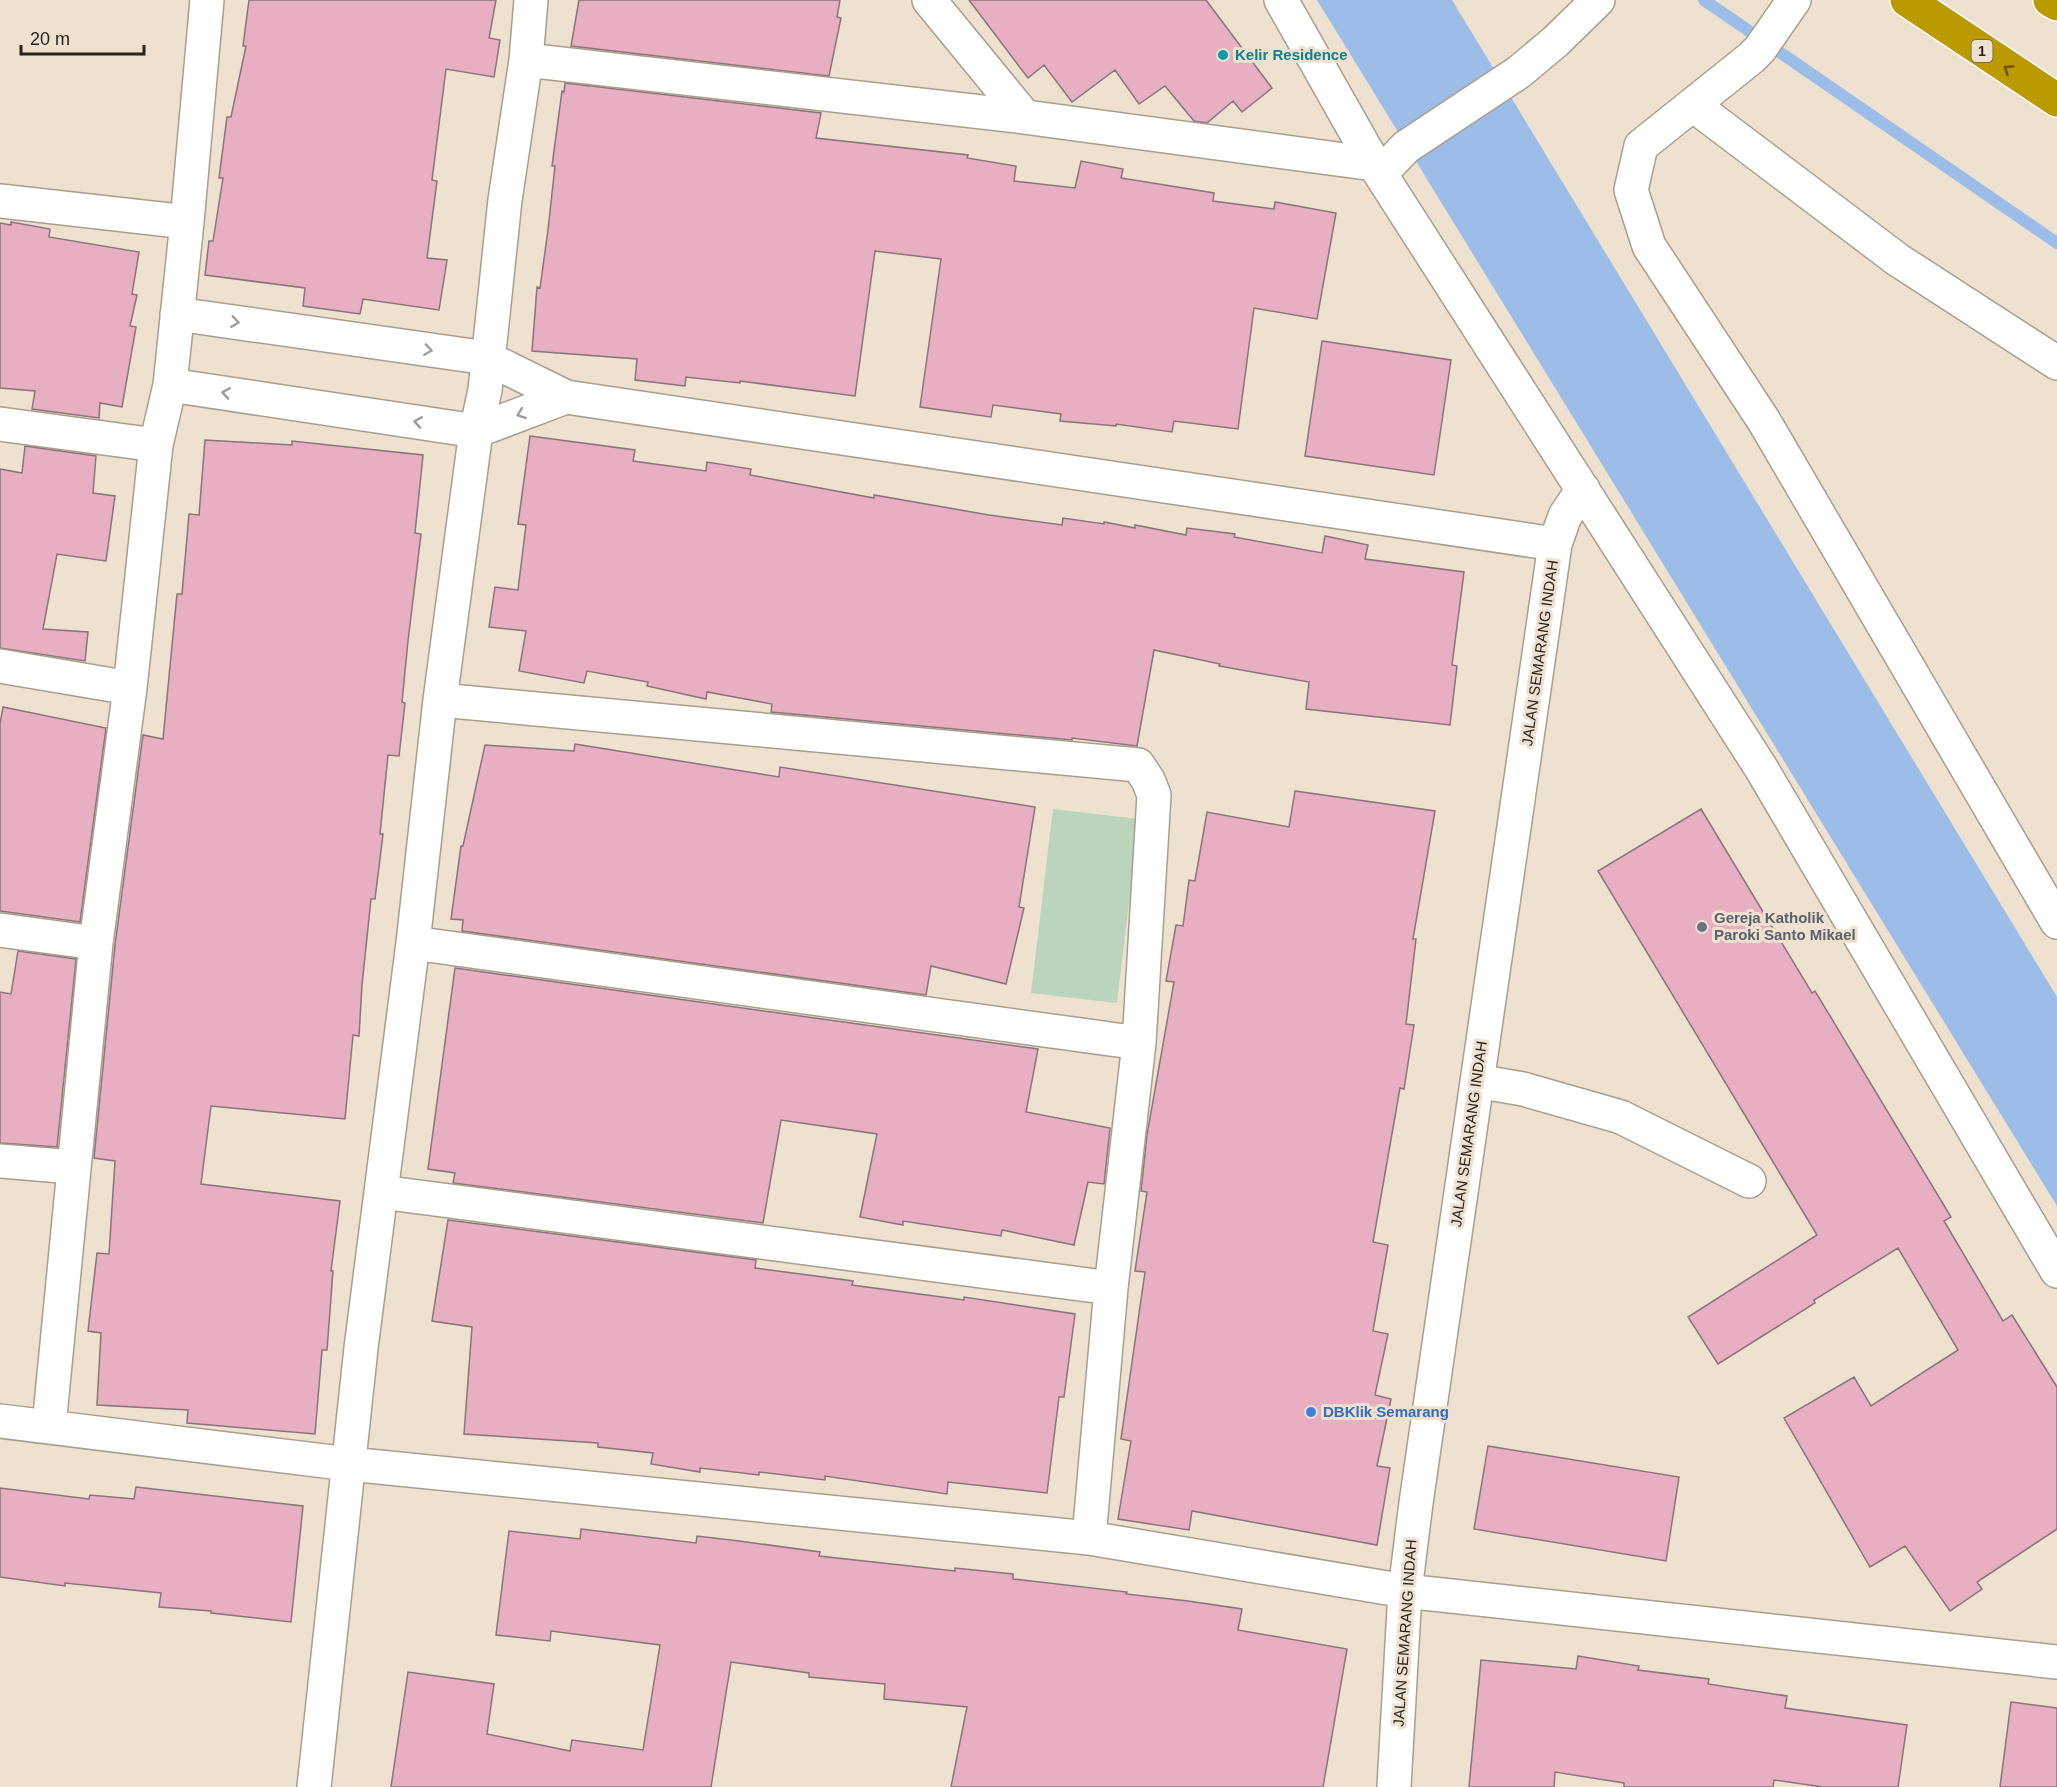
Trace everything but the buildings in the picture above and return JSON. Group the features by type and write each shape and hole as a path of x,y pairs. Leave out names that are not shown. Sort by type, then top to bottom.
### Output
{"highway":[{"name":"1","path":"1908,0 2057,100"},
{"path":"2050,0 2057,4"}],"street":[{"path":"49,1426 96,943 130,688 156,445 170,385 188,222 207,0"},
{"path":"314,1787 361,1348 413,943 440,700 476,431 485,390 505,200 526,60 531,0"},
{"path":"929,0 1025,117"},
{"path":"1281,0 1377,169 1761,768 2057,1271"},
{"path":"526,60 1025,117 1377,169 1406,147 1519,72 1556,41 1598,0"},
{"path":"1794,0 1760,49 1641,146 1632,190 1649,246 1764,421 2057,922"},
{"path":"1693,105 1898,260 2057,363"},
{"path":"0,201 188,222"},
{"path":"177,314 487,358 566,397 1556,544"},
{"path":"170,385 476,431 566,397"},
{"path":"0,424 156,445"},
{"name":"JALAN SEMARANG INDAH","path":"1394,1787 1405,1591 1477,1081 1556,544 1565,516 1583,489"},
{"path":"0,666 130,688"},
{"path":"440,700 1138,765 1154,795 1138,1043 1111,1288 1089,1538"},
{"path":"0,930 96,943"},
{"path":"413,943 1138,1043"},
{"path":"1477,1081 1522,1089 1621,1117 1749,1181"},
{"path":"0,1161 73,1167"},
{"path":"381,1192 1111,1288"},
{"path":"0,1421 349,1464 1089,1538 1405,1591 2057,1662"}],"green space":[{"path":"1053,809 1139,819 1117,1003 1031,993"}],"water":[{"path":"1317,0 1452,0 2057,997 2057,1206"}],"waterway":[{"path":"1704,0 2057,243"}],"place":[{"name":"Kelir Residence","path":"1223,55"},
{"name":"Gereja Katholik Paroki Santo Mikael","path":"1702,927"},
{"name":"DBKlik Semarang","path":"1311,1412"}]}
